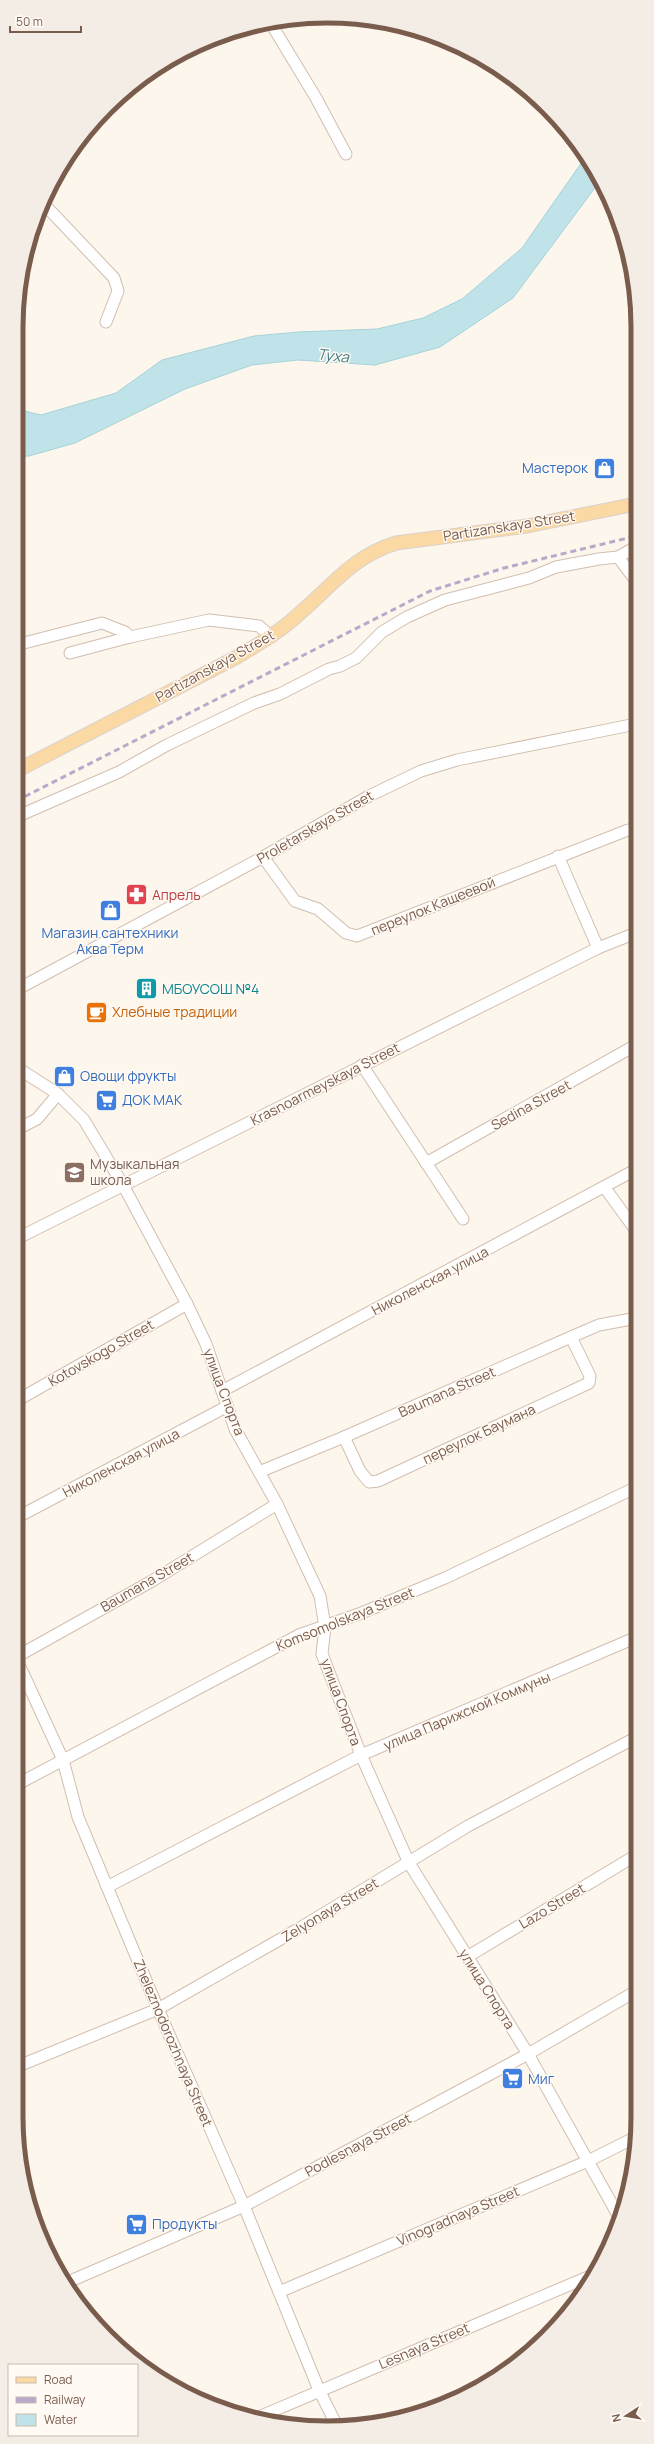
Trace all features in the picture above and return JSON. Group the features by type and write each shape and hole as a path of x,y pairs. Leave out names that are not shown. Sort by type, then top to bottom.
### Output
{"main road":[{"name":"Partizanskaya Street","path":"23,767 129,714 271,637 300,614 365,555 380,548 396,543 527,526 631,505"}],"street":[{"path":"274,28 316,98 346,154"},
{"path":"47,208 75,239 114,278 118,291 106,322"},
{"path":"23,814 119,772 254,703 280,694 329,669 340,666 356,658 382,632 407,617 445,600 529,578 556,567 599,558 618,557 631,550"},
{"path":"618,557 631,574"},
{"path":"70,653 130,637 209,620 259,626 271,637"},
{"path":"23,644 102,623 125,632 130,637"},
{"name":"Proletarskaya Street","path":"23,986 263,857 369,796 421,771 457,760 631,725"},
{"name":"переулок Кащеевой","path":"263,857 295,901 318,909 346,933 356,936 628,830"},
{"path":"558,856 598,948"},
{"name":"Krasnoarmeyskaya Street","path":"23,1235 598,948 631,935"},
{"name":"Sedina Street","path":"426,1163 631,1048"},
{"path":"362,1065 463,1219"},
{"name":"улица Спорта","path":"23,1072 58,1094 84,1120 123,1185 187,1304 206,1344 222,1390 226,1407 235,1429 277,1504 320,1596 325,1627 322,1654 361,1755 409,1863 528,2054 616,2212"},
{"path":"23,1126 37,1119 58,1094"},
{"name":"Николенская улица","path":"222,1390 605,1188 631,1173"},
{"path":"605,1188 631,1224"},
{"name":"Kotovskogo Street","path":"23,1397 187,1304"},
{"name":"Baumana Street","path":"259,1472 344,1437 600,1325 631,1319"},
{"name":"переулок Баумана","path":"344,1437 360,1471 369,1482 378,1481 589,1383 590,1376 571,1337"},
{"name":"Николенская улица","path":"23,1514 226,1407"},
{"name":"Komsomolskaya Street","path":"23,1781 299,1635 325,1627 445,1578 631,1490"},
{"name":"Baumana Street","path":"23,1653 152,1581 277,1504"},
{"name":"улица Парижской Коммуны","path":"107,1887 361,1755 631,1640"},
{"name":"Zheleznodorozhnaya Street","path":"23,1672 63,1760 78,1817 107,1887 158,2009 244,2206 319,2390 335,2421"},
{"name":"Zelyonaya Street","path":"23,2064 158,2009 300,1928 468,1826 631,1741"},
{"name":"Lazo Street","path":"467,1957 631,1858"},
{"name":"Podlesnaya Street","path":"71,2281 244,2206 528,2054 631,1994"},
{"name":"Vinogradnaya Street","path":"279,2292 588,2161 630,2140"},
{"name":"Lesnaya Street","path":"263,2414 584,2278"}],"water":[{"name":"Туха","path":"582,162 596,186 513,298 440,347 375,365 298,360 252,365 185,389 75,443 23,456 23,411 41,415 116,393 162,360 254,336 298,332 377,329 423,318 462,299 522,248"}],"railway":[{"path":"23,797 430,591 504,568 631,537"}],"place":[{"name":"Мастерок","path":"604,468"},
{"name":"Апрель","path":"136,895"},
{"name":"Магазин сантехники Аква Терм","path":"110,911"},
{"name":"МБОУСОШ №4","path":"146,989"},
{"name":"Хлебные традиции","path":"97,1012"},
{"name":"Овощи фрукты","path":"64,1076"},
{"name":"ДОК МАК","path":"106,1100"},
{"name":"Музыкальная школа","path":"74,1172"},
{"name":"Миг","path":"513,2079"},
{"name":"Продукты","path":"136,2224"}]}
